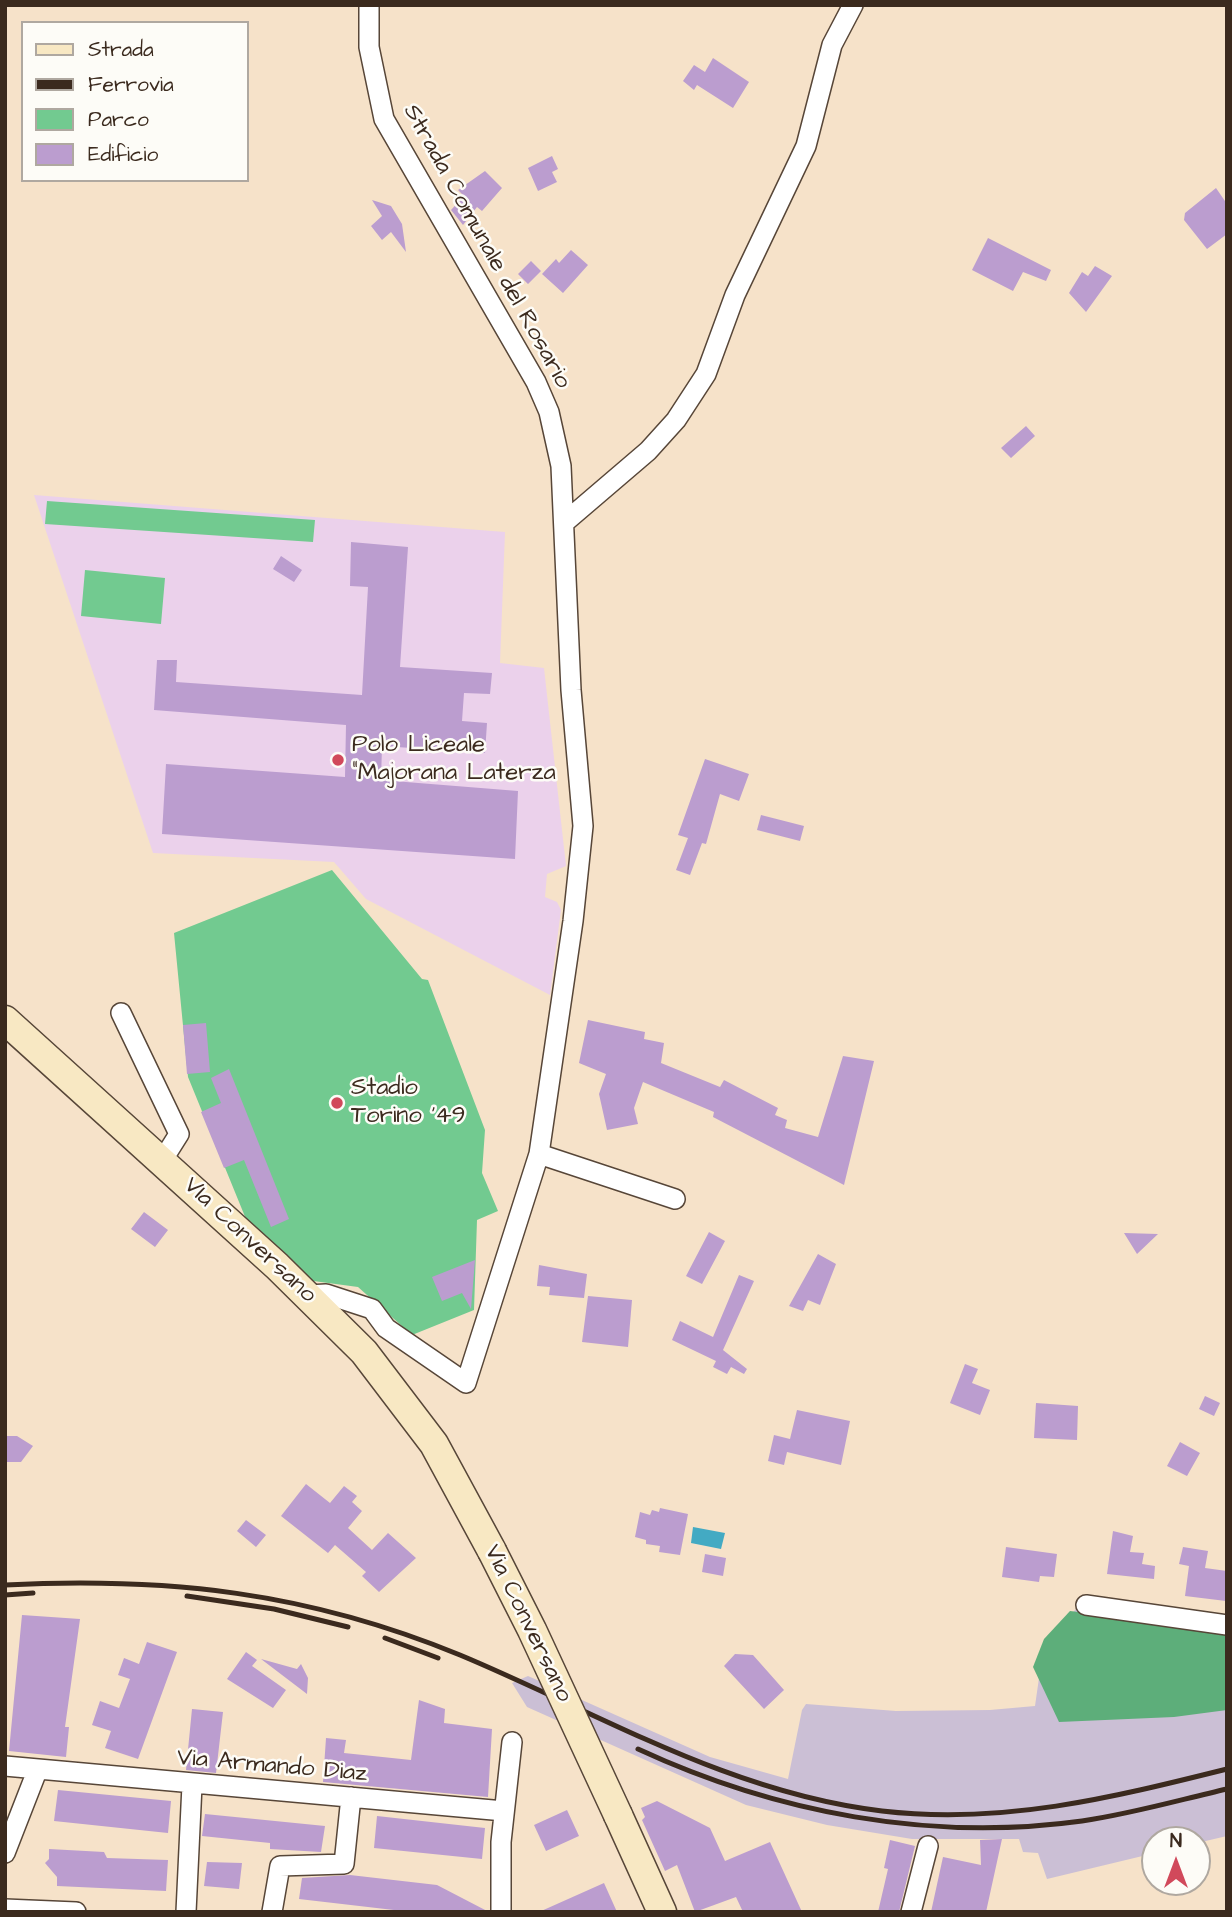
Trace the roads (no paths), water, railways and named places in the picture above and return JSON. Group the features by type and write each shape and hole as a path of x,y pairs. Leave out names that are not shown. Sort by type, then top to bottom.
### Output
{"main road":[{"name":"VIa Conversano","path":"5,1020 308,1295 364,1352"},
{"name":"Via Conversano","path":"364,1352 434,1444 492,1552 532,1630 662,1912"}],"street":[{"name":"Strada Comunale del Rosario","path":"308,1295 326,1294 372,1309 386,1328 466,1383 539,1154 573,921 583,826 563,555 565,522 561,466 548,412 536,382 384,119 369,47 369,5"},
{"path":"565,522 648,451 676,420 706,374 736,295 806,146 832,45 853,5"},
{"path":"121,1013 179,1134 162,1161"},
{"path":"539,1154 675,1199"},
{"path":"1086,1605 1227,1625"},
{"path":"501,1912 501,1842 512,1742"},
{"name":"Via Armando Diaz","path":"5,1766 192,1785 504,1811"},
{"path":"5,1853 37,1770"},
{"path":"186,1912 192,1785"},
{"path":"272,1912 280,1866 344,1864 351,1797"},
{"path":"911,1912 928,1846"},
{"path":"5,1909 76,1912"}],"water":[{"path":"693,1527 725,1533 721,1549 691,1543"}],"railway":[{"path":"5,1585 65,1583 181,1587 237,1593 347,1616 460,1655 718,1769 826,1802 882,1811 927,1814 1013,1812 1099,1799 1227,1769"},
{"path":"5,1595 33,1593"},
{"path":"187,1596 274,1609 348,1627"},
{"path":"385,1638 438,1658"},
{"path":"638,1749 744,1790 799,1805 855,1817 968,1828 1025,1827 1082,1821 1227,1789"}],"place":[{"name":"Polo Liceale \"Majorana Laterza","path":"338,760"},
{"name":"Stadio Torino '49","path":"337,1103"}]}
